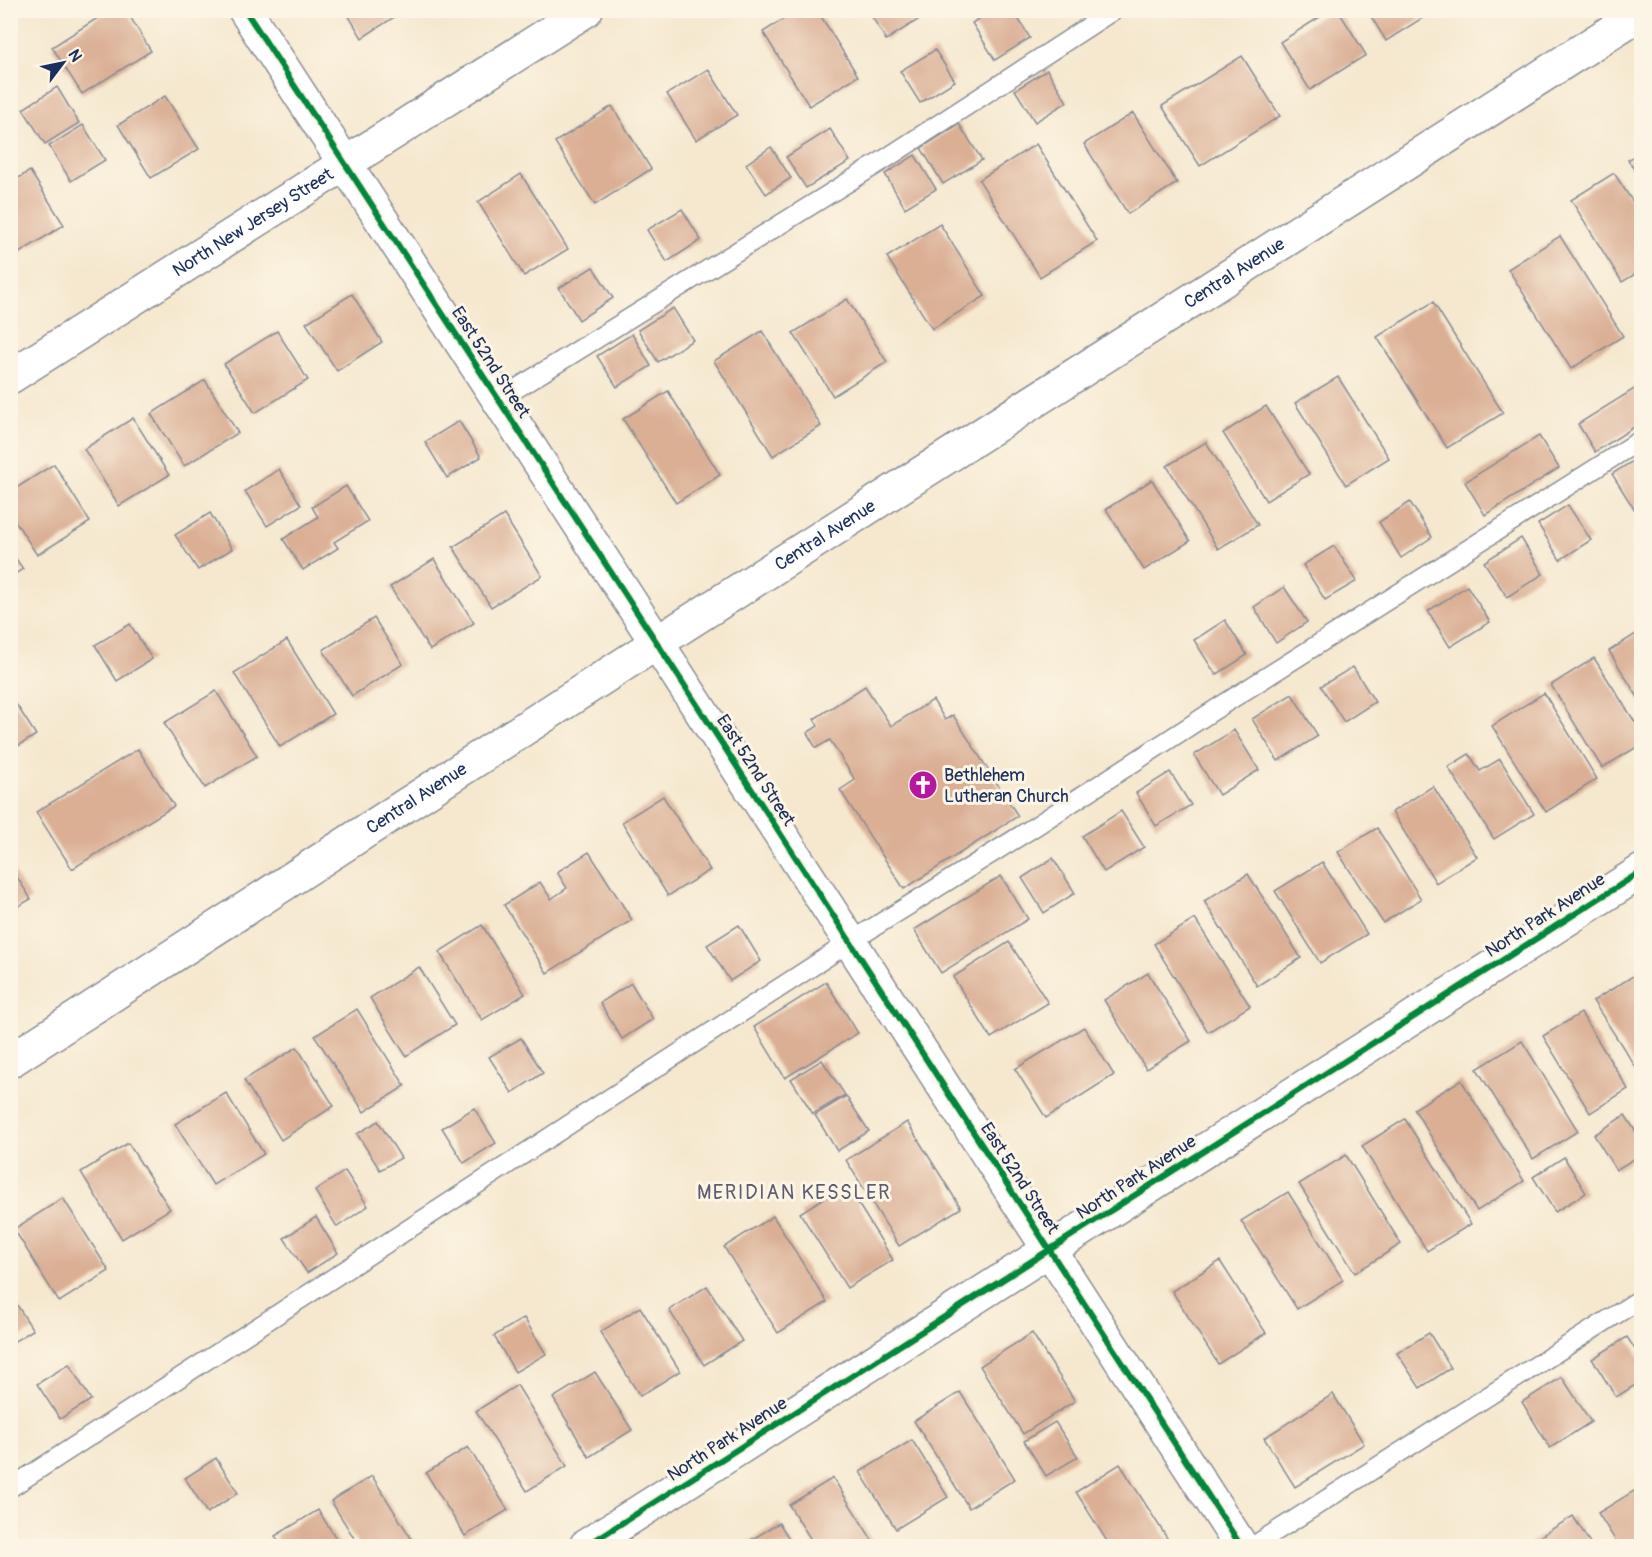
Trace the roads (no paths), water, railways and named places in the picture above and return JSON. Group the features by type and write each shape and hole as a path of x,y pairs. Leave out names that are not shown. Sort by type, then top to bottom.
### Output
{"street":[{"name":"East 52nd Street","path":"245,10 1240,1546"},
{"name":"North New Jersey Street","path":"10,377 586,10"},
{"name":"Central Avenue","path":"10,1061 1641,12"},
{"name":"North Park Avenue","path":"586,1546 1641,871"}],"lane":[{"path":"498,400 892,154 1114,10"},
{"path":"10,1488 850,942 1032,829 1219,707 1641,439"},
{"path":"1253,1546 1641,1298"}],"place":[{"name":"Bethlehem Lutheran Church","path":"923,785"}],"district":[{"name":"MERIDIAN KESSLER","path":"794,1192"}]}
